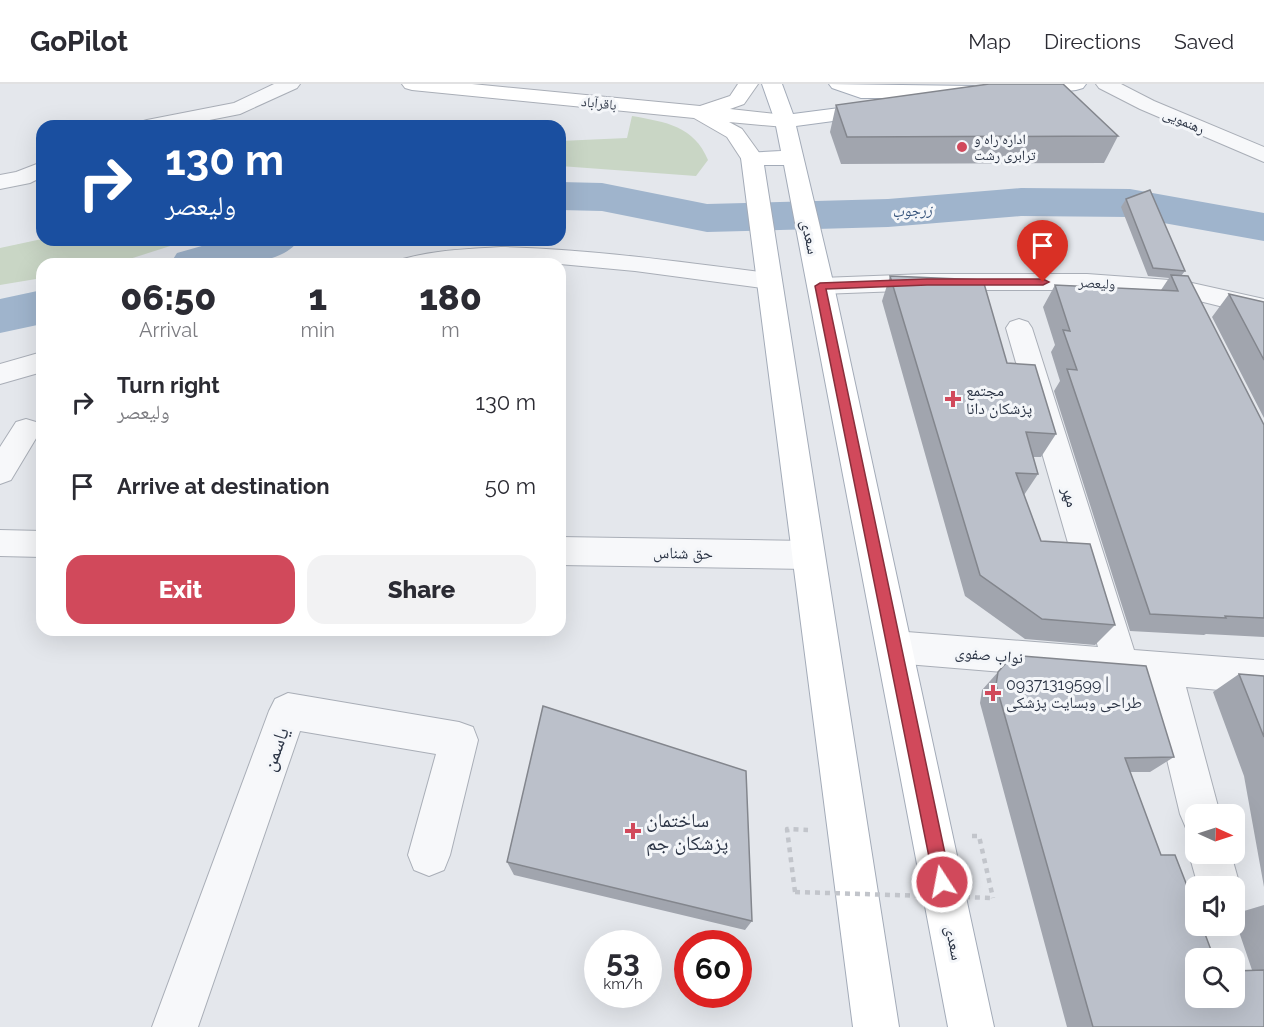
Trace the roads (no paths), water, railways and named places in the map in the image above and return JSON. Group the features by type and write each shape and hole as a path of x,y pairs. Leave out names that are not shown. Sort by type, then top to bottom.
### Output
{"main road":[{"name":"باقرآباد","path":"412,84 785,122 997,92"},
{"path":"699,114 737,100 748,84"},
{"name":"سعدی","path":"772,84 785,122 818,275 971,1027"},
{"path":"839,84 861,92 997,92 1076,84"},
{"path":"699,114 735,133 752,158 876,1027"},
{"path":"752,158 793,159"}],"street":[{"path":"178,120 240,108 290,84"},
{"name":"رهنمویی","path":"1106,84 1147,105 1264,155"},
{"path":"0,182 22,178 36,172"},
{"path":"461,258 501,253 563,258"},
{"path":"566,258 768,274"},
{"name":"ولیعصر","path":"818,275 927,282 1087,282 1184,289 1264,308"},
{"path":"1184,289 1199,320"},
{"name":"مهر","path":"1019,328 1121,665"},
{"path":"0,374 36,365"},
{"path":"0,472 26,430"},
{"path":"0,543 36,544"},
{"name":"حق شناس","path":"566,551 807,555"},
{"name":"نواب صفوی","path":"894,647 1264,677"},
{"path":"1163,669 1197,804"},
{"name":"یاسمن","path":"176,1027 288,711 459,740 429,855"}],"waterway":[{"name":"زرجوب","path":"566,196 602,197 707,218 888,213 1021,202 1130,203 1264,227"},
{"name":"زرجوب","path":"215,258 255,246"},
{"name":"زرجوب","path":"0,316 36,308"}],"place":[{"name":"اداره راه و ترابری رشت","path":"962,147"},
{"name":"مجتمع پزشکان دانا","path":"953,399"},
{"name":"09371319599 | طراحی وبسایت پزشکی","path":"993,693"},
{"name":"ساختمان پزشکان جم","path":"633,831"}]}
